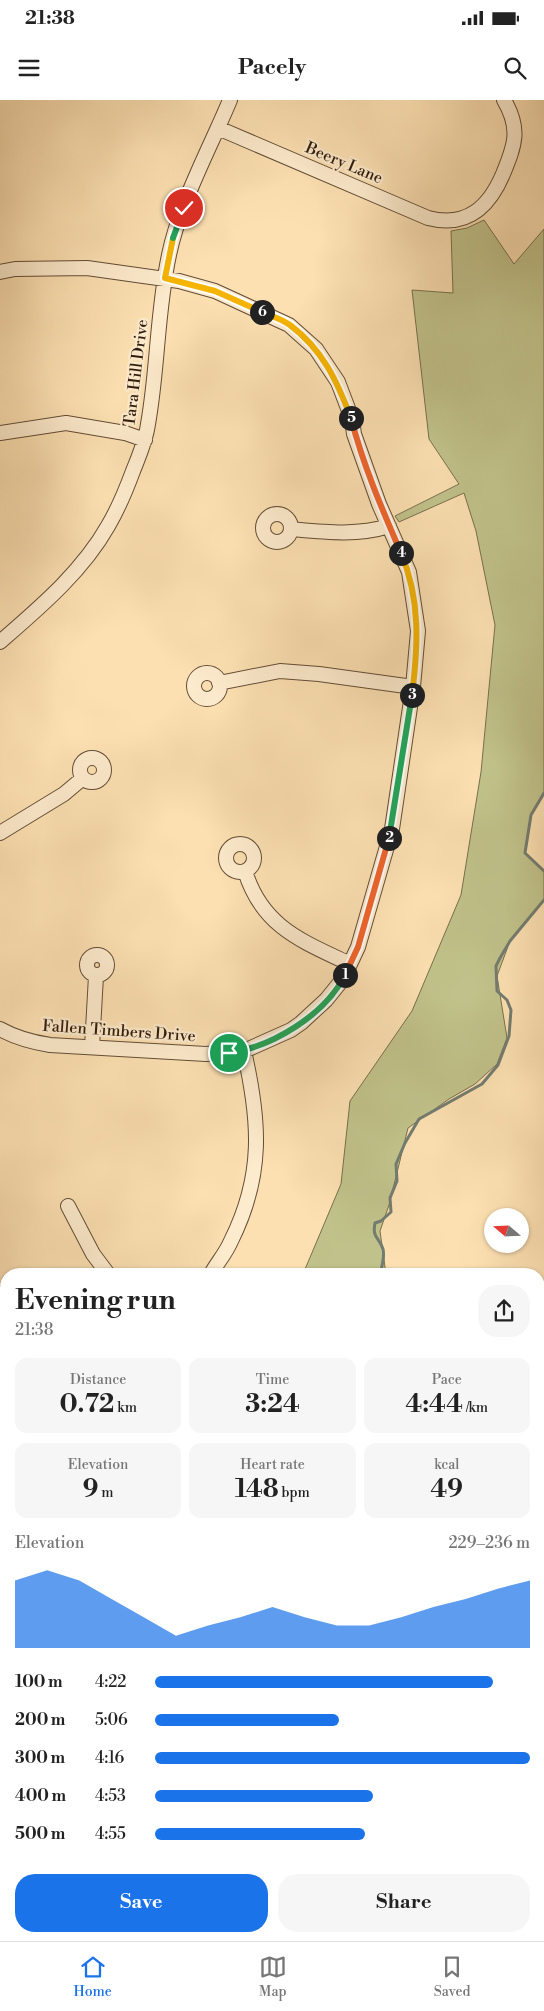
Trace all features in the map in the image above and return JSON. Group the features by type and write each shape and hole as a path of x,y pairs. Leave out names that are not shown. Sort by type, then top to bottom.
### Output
{"street":[{"name":"Tara Hill Drive","path":"0,642 45,602 73,572 100,538 126,488 145,440 153,390 169,255 177,227 230,100"},
{"name":"Beery Lane","path":"218,128 428,218 447,221 473,214 490,200 496,190 512,151 515,136 514,123 504,100"},
{"name":"Fallen Timbers Drive","path":"0,272 15,269 87,268 165,278 215,291 289,324 316,349 338,382 379,504 409,572 416,621 416,660 413,687 392,829 358,947 343,979 326,1000 291,1030 244,1051 206,1054 33,1043 0,1029"},
{"path":"0,433 66,423 125,433 145,440"},
{"path":"291,529 341,533 378,530 389,526"},
{"path":"219,683 280,671 319,674 413,687"},
{"path":"0,833 64,794 83,778"},
{"path":"245,872 255,898 274,921 298,939 350,964"},
{"path":"92,1047 96,976"},
{"path":"214,1268 230,1244 239,1224 256,1156 255,1110 244,1051"},
{"path":"68,1206 93,1254 104,1268"}],"green space":[{"path":"484,220 514,264 544,229 544,793 531,815 525,853 544,871 544,900 510,941 497,976 507,1038 497,1064 475,1084 449,1099 408,1128 389,1205 380,1231 385,1268 306,1268 341,1184 350,1101 412,1011 461,895 481,772 495,625 476,531 464,493 399,522 395,516 459,484 429,439 412,290 453,293 451,231 467,228"}],"waterway":[{"path":"544,793 531,815 525,853 544,871"},
{"path":"382,1268 384,1252 375,1235 374,1228 375,1223 381,1221 391,1212 390,1198 397,1181 396,1164 405,1143 419,1119 482,1084 498,1065 509,1036 511,1010 507,1000 497,991 496,966 510,941 544,900"}],"route":[{"path":"184,208 175,232 165,278 215,291 289,324 316,349 338,382 379,504 409,572 418,631 410,709 392,829 358,947 343,979 326,1000 301,1023 291,1030 261,1044 244,1051 229,1053"}]}
